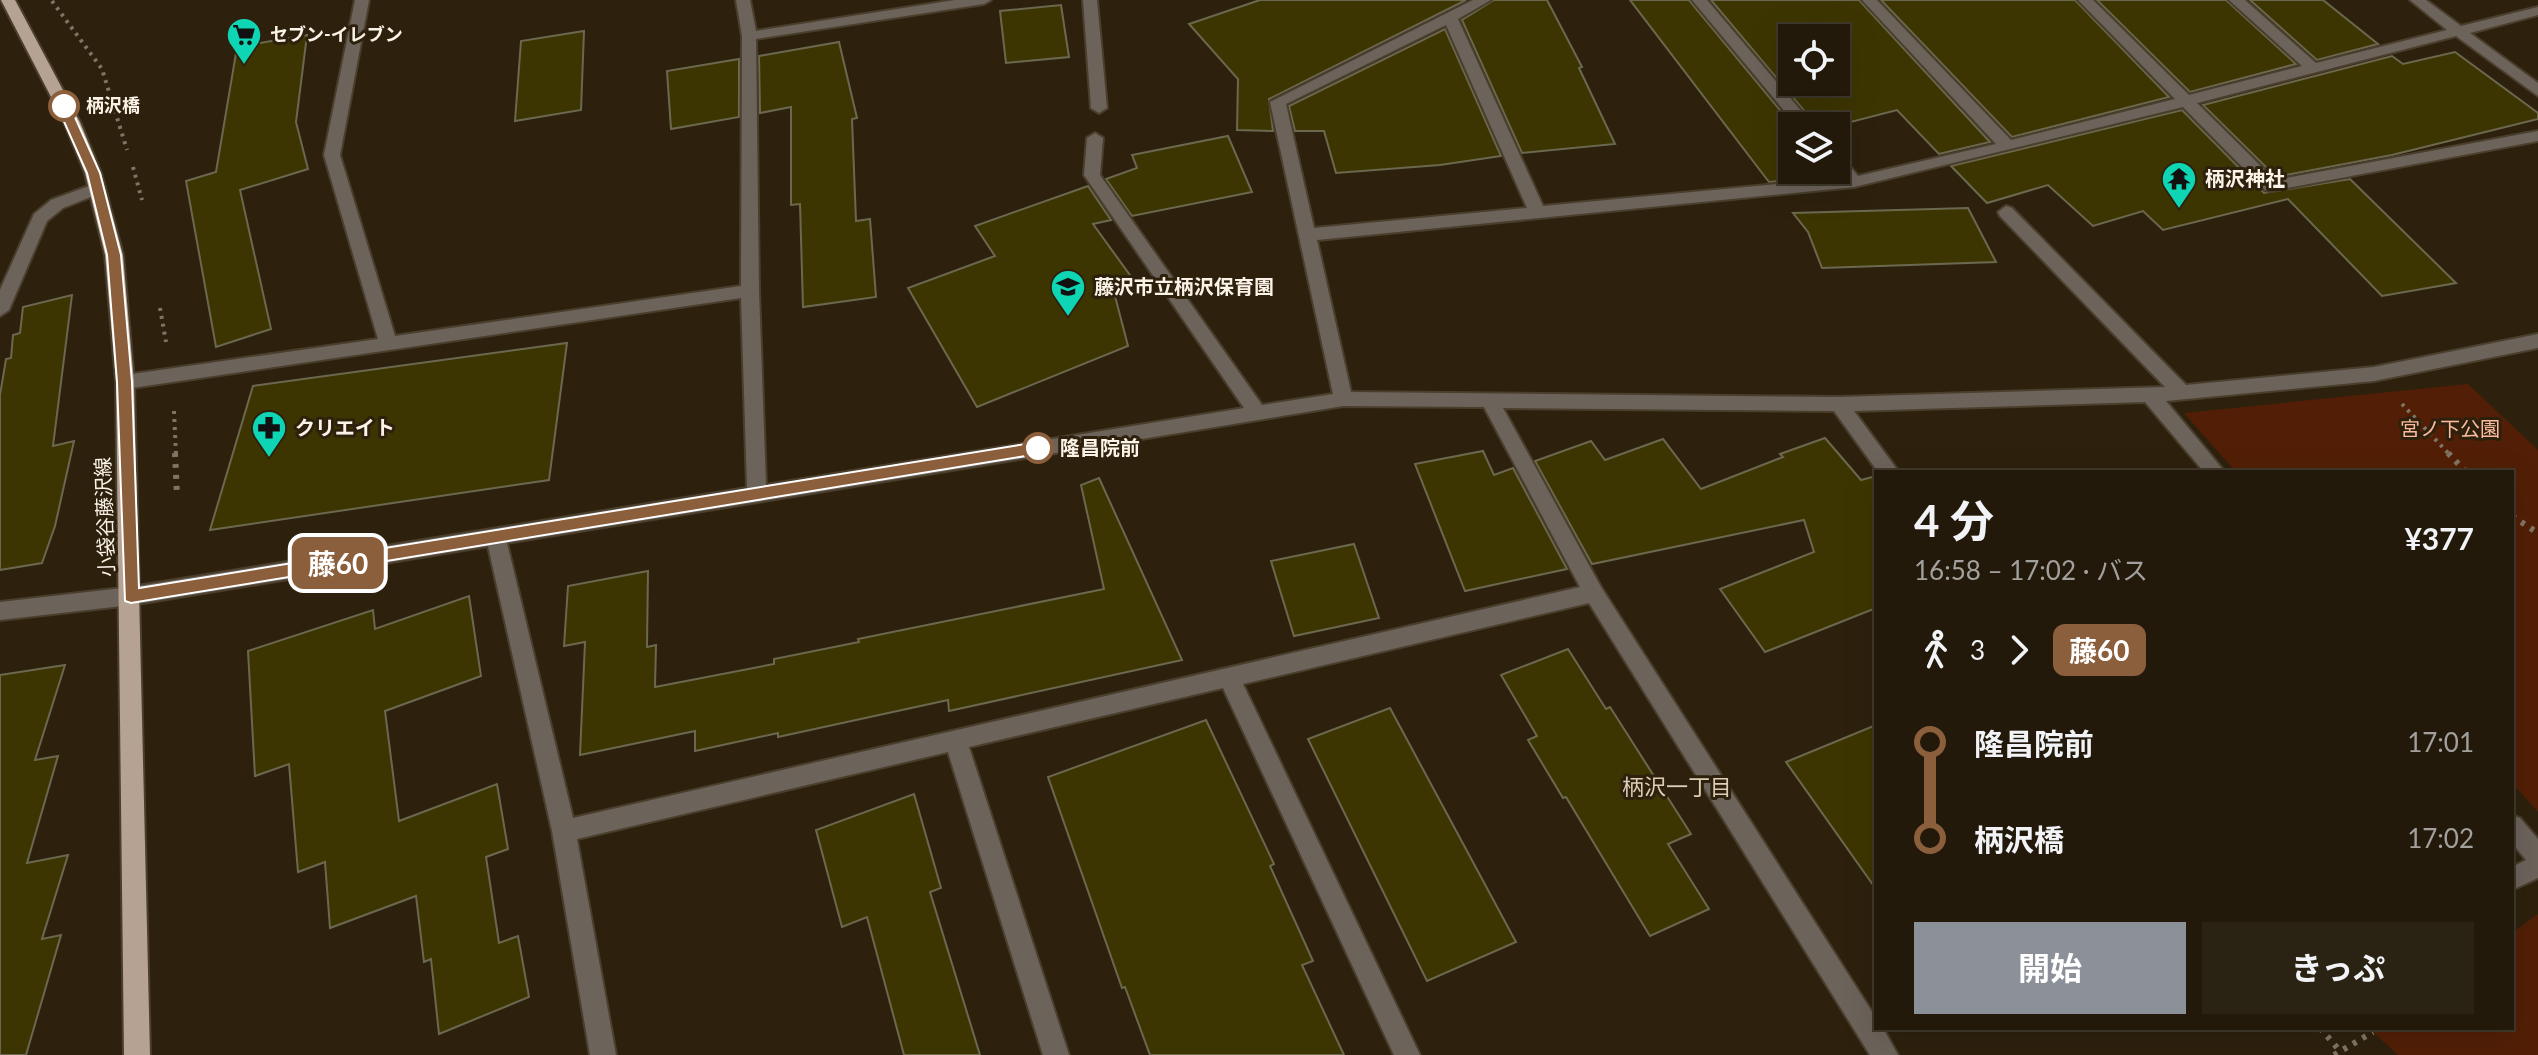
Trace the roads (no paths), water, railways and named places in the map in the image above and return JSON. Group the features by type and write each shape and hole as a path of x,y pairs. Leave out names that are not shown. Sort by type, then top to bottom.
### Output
{"main road":[{"name":"小袋谷藤沢線","path":"8,0 72,122 97,188 114,255 125,382 137,1055"}],"street":[{"path":"362,0 332,155 388,343"},
{"path":"743,0 749,36 750,291 757,496"},
{"path":"749,36 984,0"},
{"path":"1090,0 1099,108"},
{"path":"1343,399 1278,102 1484,0"},
{"path":"1699,0 1794,112"},
{"path":"1869,0 2007,146"},
{"path":"2085,0 2271,186 2538,136"},
{"path":"2236,0 2314,69"},
{"path":"2417,0 2538,91"},
{"path":"1305,235 1854,182 2538,11"},
{"path":"1449,16 1537,211"},
{"path":"1095,138 1092,175 1256,411"},
{"path":"1850,177 1854,182"},
{"path":"0,310 40,218 57,204 97,188"},
{"path":"2006,212 2182,392"},
{"path":"125,382 750,291"},
{"path":"0,611 131,596 1343,399 1839,404 2150,395 2374,374 2538,341"},
{"path":"2150,395 2213,470"},
{"path":"1490,401 1594,593 1885,1055"},
{"path":"1839,404 1888,470"},
{"path":"496,538 564,831 603,1055"},
{"path":"564,831 1594,593"},
{"path":"1229,677 1407,1055"},
{"path":"955,740 1056,1055"},
{"path":"2514,828 2538,857"},
{"path":"2514,878 2538,866"}],"place":[{"name":"セブン-イレブン","path":"244,66"},
{"name":"柄沢橋","path":"64,106"},
{"name":"柄沢神社","path":"2179,210"},
{"name":"藤沢市立柄沢保育園","path":"1068,318"},
{"name":"隆昌院前","path":"1038,448"},
{"name":"クリエイト","path":"269,459"}],"district":[{"name":"柄沢一丁目","path":"1677,787"}],"park label":[{"name":"宮ノ下公園","path":"2450,429"}]}
